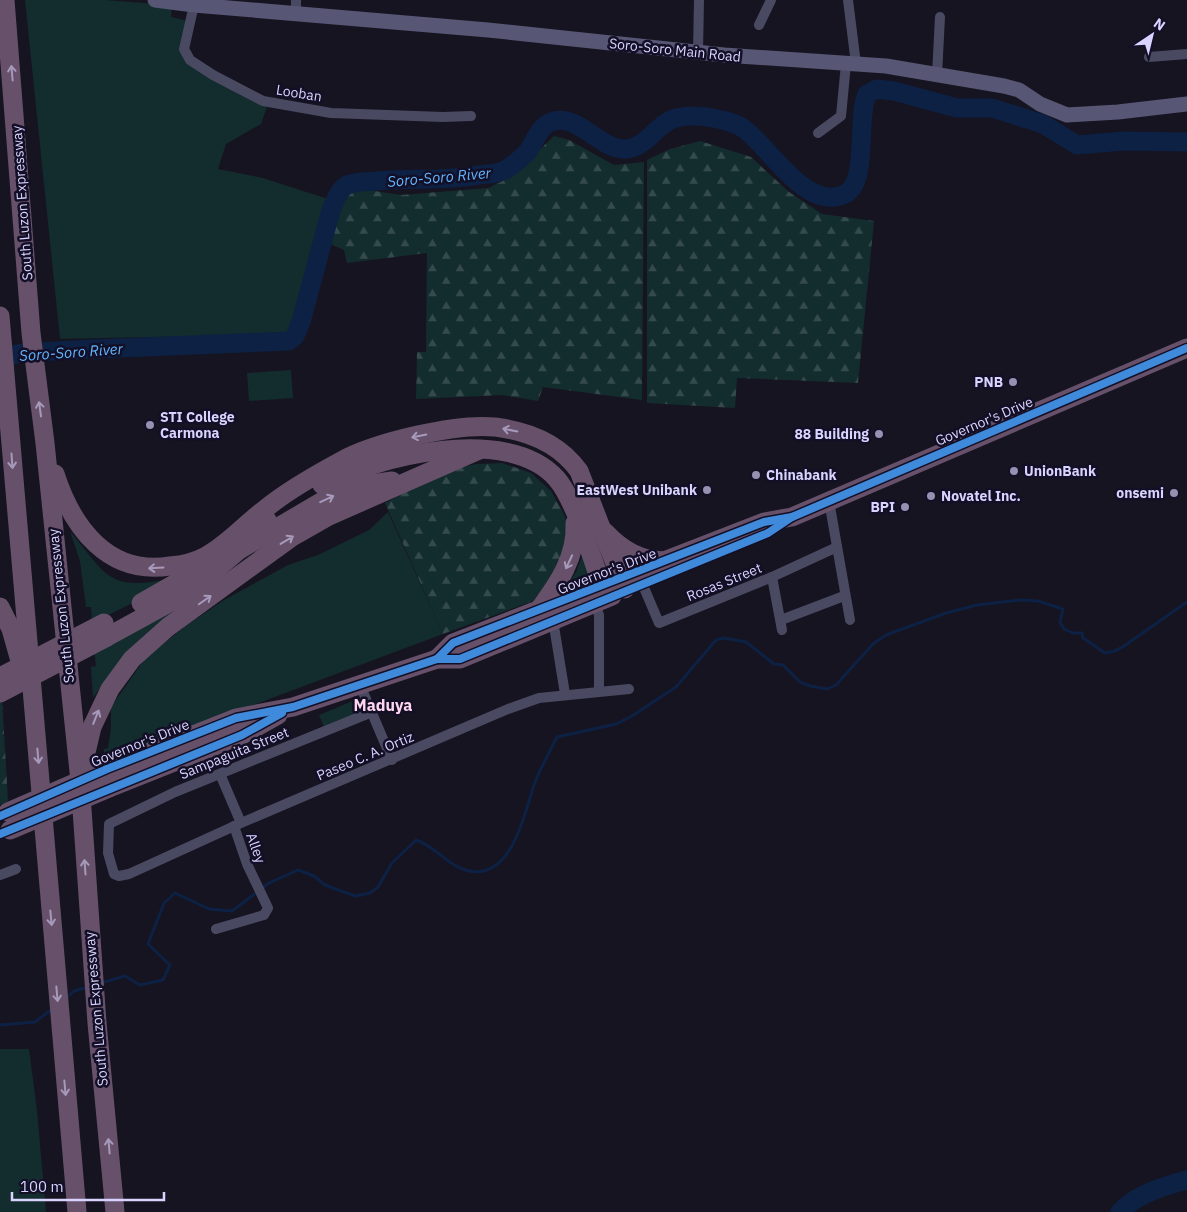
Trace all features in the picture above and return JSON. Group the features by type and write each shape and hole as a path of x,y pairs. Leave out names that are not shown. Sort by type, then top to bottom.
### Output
{"highway":[{"name":"South Luzon Expressway","path":"5,0 35,375 45,443 80,781 97,1023 115,1212"},
{"path":"0,316 77,1212"},
{"name":"Governor's Drive","path":"4,823 107,769 236,718 293,707 437,659 453,643 601,596 768,533 792,517 1187,348"},
{"path":"0,429 7,395"},
{"path":"0,693 105,630 183,579 204,557 284,495 340,461 378,446 456,428 476,426 516,431 551,444 566,456 579,471 602,529 629,584"},
{"path":"45,443 60,490 72,513 88,535 103,550 130,565 151,568 181,564 204,557"},
{"path":"0,677 191,591 239,550 260,527 285,506 349,472 434,450 478,450 512,453 534,462 552,474 566,492 575,514 601,596"},
{"path":"80,781 92,727 100,707 120,674 148,644 292,537 362,501 422,477 478,450"},
{"path":"239,550 321,502 351,488 422,477"},
{"path":"546,615 558,581 572,555 576,540 575,514"},
{"name":"Governor's Drive","path":"629,584 667,561 764,522 792,517"},
{"path":"602,529 621,547 636,556 650,560 667,561"},
{"path":"0,607 11,630 34,708"},
{"name":"Governor's Drive","path":"4,823 109,788 242,735 293,707"}],"street":[{"name":"Soro-Soro Main Road","path":"155,0 194,5 296,7 698,52 886,66 1019,90 1040,104 1067,115 1118,112 1187,104"},
{"path":"698,52 699,0"},
{"path":"759,25 771,0"},
{"path":"818,133 841,116 851,64 848,0"},
{"name":"Looban","path":"194,5 184,48 190,60 213,75 263,102 331,113 444,118 471,116"},
{"path":"937,74 940,17"},
{"path":"1149,57 1187,54"},
{"path":"829,501 844,596 850,620"},
{"name":"Rosas Street","path":"629,584 659,623 772,577 837,547"},
{"path":"772,577 782,625 844,596"},
{"path":"599,691 599,615 601,596"},
{"path":"546,615 565,694"},
{"path":"360,685 392,760"},
{"name":"Paseo C. A. Ortiz","path":"119,876 129,874 237,824 392,760 508,709 539,698 629,689"},
{"name":"Sampaguita Street","path":"119,876 114,874 108,853 110,824 174,792 372,712"},
{"name":"Alley","path":"216,929 264,915 268,908 254,879 220,774"},
{"path":"0,875 16,868"}],"green space":[{"path":"25,0 105,0 172,5 171,17 188,21 183,50 225,84 267,107 261,124 226,144 218,169 263,178 328,199 294,321 288,334 60,339"},
{"path":"554,136 569,140 614,165 644,162 642,400 543,387 538,401 502,395 416,399 417,352 426,352 427,253 347,263 344,250 330,244 340,206 349,193 368,190 401,195 488,188 511,177"},
{"path":"700,141 751,157 789,192 822,214 874,221 858,383 737,378 735,408 647,403 647,160 670,149"},
{"path":"291,370 293,398 249,401 247,373"},
{"path":"502,463 531,473 551,491 565,516 569,540 551,579 533,601 443,634 385,503 446,471 476,464"},
{"path":"388,512 443,634 104,761 104,749 108,748 111,728 111,707 146,657 187,625 224,600 288,565 318,555 369,530"},
{"path":"70,531 102,570 112,577 135,583 174,578 169,585 92,623 91,607 86,607 80,561"},
{"path":"584,551 596,585 559,598 576,572"},
{"path":"194,601 110,674 93,698 91,667 96,666 94,650"},
{"path":"2,697 8,801 0,805 0,698"},
{"path":"355,700 361,714 325,729 319,715"},
{"path":"0,1049 29,1049 37,1110 46,1212 0,1212"}],"waterway":[{"name":"Soro-Soro River","path":"0,358 22,353 72,350 289,341 295,336 301,322 331,210 337,196 344,187 358,182 454,178 499,172 508,168 523,156 545,125 554,121 573,123 608,145 627,149 643,143 664,124 677,118 694,116 726,121 738,125 747,131 805,188 818,195 831,197 845,194 852,187 857,177 860,164 864,105 867,94 877,89 894,91 957,108 992,108 1043,124 1077,145 1124,141 1187,142"},
{"path":"101,983 125,976 140,985 163,980 170,965 148,944 164,903 175,893 209,909 232,911 269,883 298,870 314,876 325,885 356,896 370,893 378,887 392,863 416,840 462,869 484,871 496,865 506,855 514,842 536,779 557,737 616,724 632,716 676,687 716,640 724,638 746,642 774,664 783,665 800,682 827,689 836,685 873,644 886,635 946,613 977,605 1020,600 1038,601 1063,609 1060,622 1064,629 1073,633 1082,633 1083,638 1105,653 1115,651 1124,646 1187,602"},
{"path":"65,999 74,991 88,987"},
{"path":"0,1025 35,1022 52,1009"},
{"path":"1120,1212 1142,1196 1160,1188 1187,1180"}],"cycle path":[{"path":"437,659 453,643 764,522 792,517 1187,348"},
{"path":"0,816 107,769 236,718 293,707 437,659 460,659 768,533 792,517"},
{"path":"0,834 242,735 282,713"}],"place":[{"name":"PNB","path":"1013,382"},
{"name":"STI College Carmona","path":"150,425"},
{"name":"88 Building","path":"879,434"},
{"name":"UnionBank","path":"1014,471"},
{"name":"Chinabank","path":"756,475"},
{"name":"EastWest Unibank","path":"707,490"},
{"name":"onsemi","path":"1174,493"},
{"name":"Novatel Inc.","path":"931,496"},
{"name":"BPI","path":"905,507"}],"district":[{"name":"Maduya","path":"383,705"}]}
